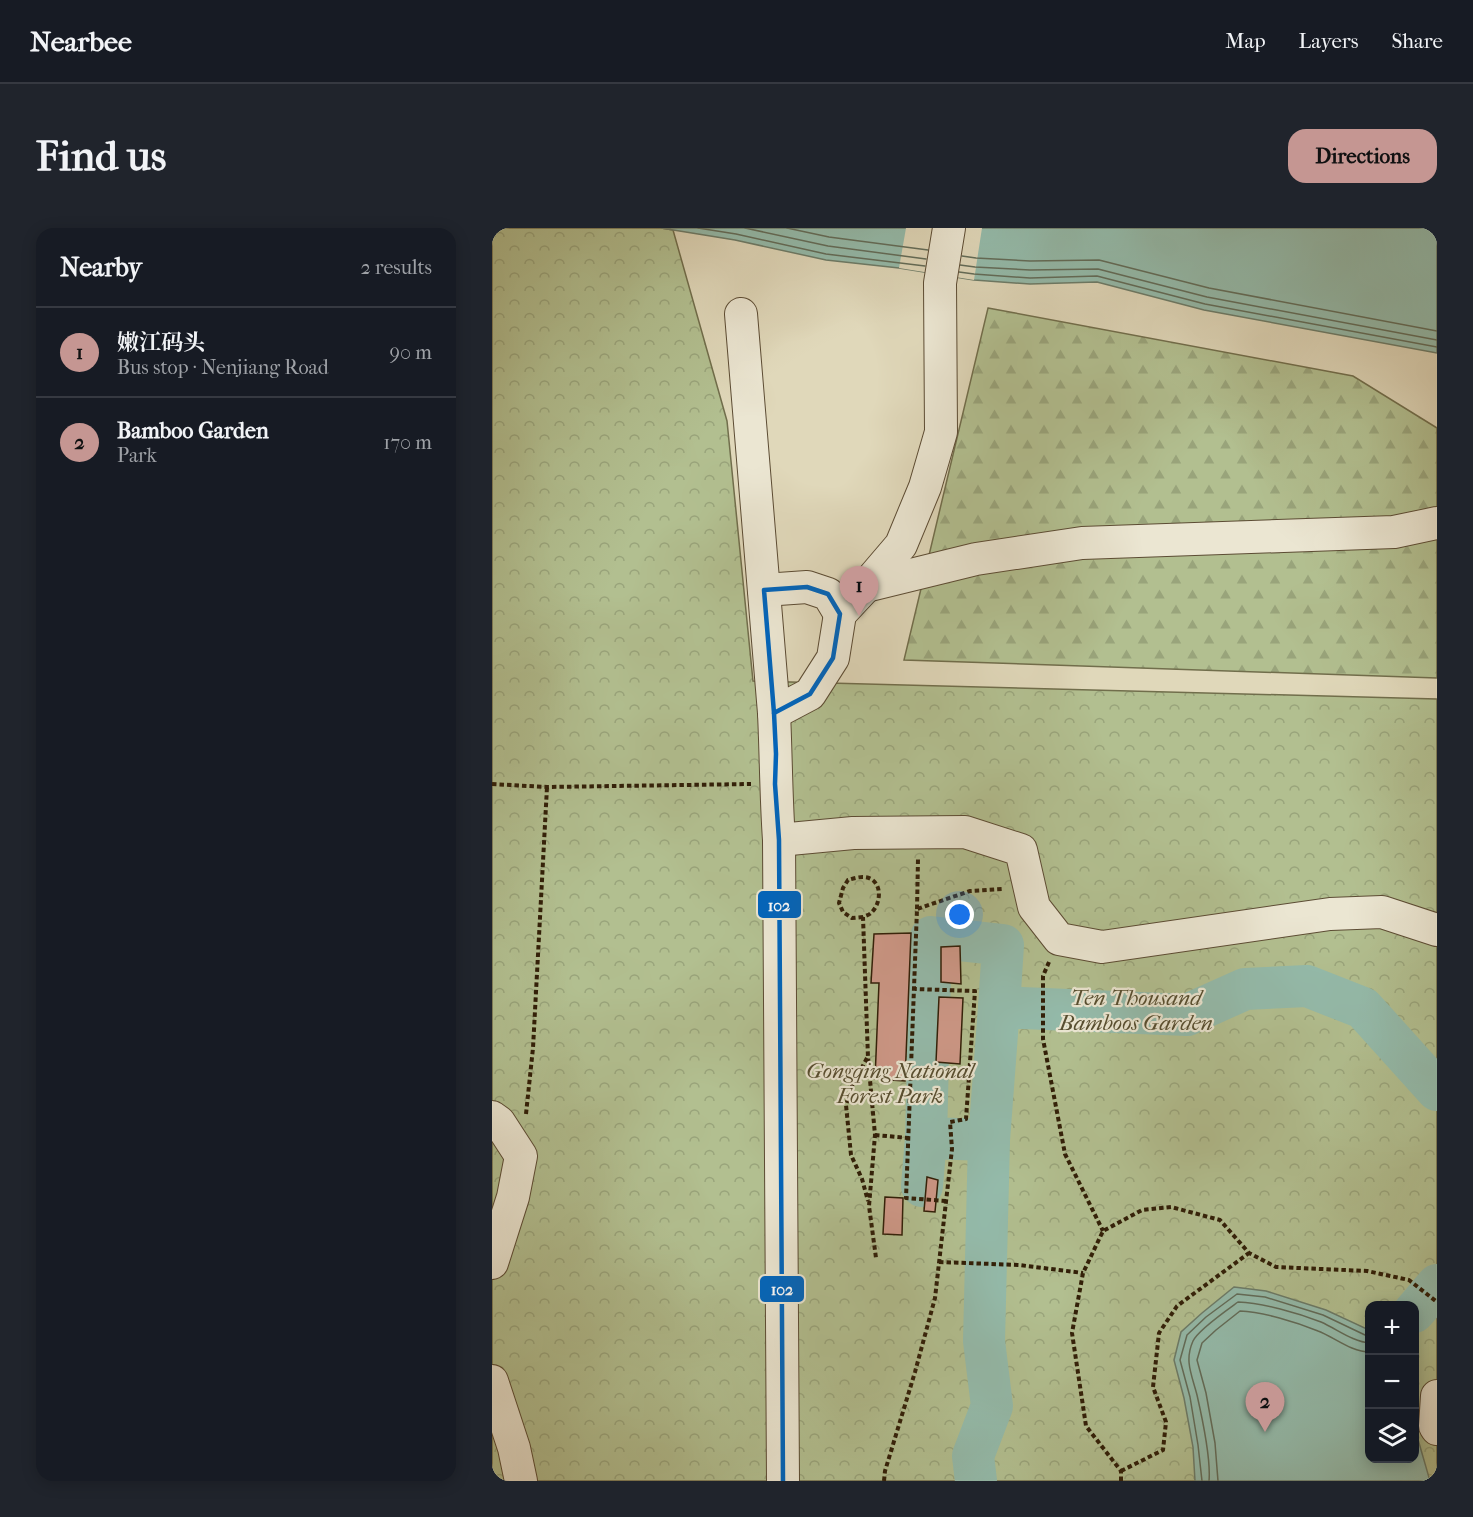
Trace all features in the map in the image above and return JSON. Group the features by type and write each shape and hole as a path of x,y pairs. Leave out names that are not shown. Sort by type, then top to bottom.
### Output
{"street":[{"path":"774,713 810,694 833,658 840,614 901,545 925,487 941,432 940,283 949,228"},
{"path":"741,314 776,754 779,840 783,1481"},
{"path":"866,586 976,559 1082,543 1394,532 1437,523"},
{"path":"764,590 807,587 828,594 840,614"},
{"path":"779,840 854,833 965,831 1021,850 1034,907 1059,939 1102,947 1330,914 1382,912 1437,930"},
{"path":"492,1117 499,1122 521,1156 513,1197 492,1263"},
{"path":"492,1382 514,1448 521,1481"},
{"path":"1437,1396 1435,1426 1437,1429"}],"path":[{"path":"492,784 547,787 776,784"},
{"path":"521,1156 533,1048 547,787"},
{"path":"919,832 906,1198 946,1201"},
{"path":"860,877 871,879 878,886 879,900 872,912 862,917 852,918 843,912 839,903 848,880 860,877"},
{"path":"917,909 970,891 1011,889 1034,907"},
{"path":"862,917 868,1058 875,1136 869,1206"},
{"path":"1043,976 1043,1039 1065,1154 1102,1231"},
{"path":"884,1481 935,1298 952,1149 950,1122 966,1119 975,991 915,989"},
{"path":"868,1058 852,1086 846,1105 852,1155 862,1179 869,1206 876,1258"},
{"path":"875,1136 909,1138"},
{"path":"1122,1481 1121,1471 1086,1426 1072,1333 1083,1273 1102,1231 1142,1210 1171,1207 1220,1220 1249,1253 1276,1267 1367,1271 1409,1280 1437,1302"},
{"path":"1121,1471 1163,1450 1166,1422 1153,1387 1159,1333 1177,1306 1249,1253"},
{"path":"939,1262 1019,1265 1083,1273"}],"green space":[{"name":"Gongqing National Forest Park","path":"492,228 661,228 673,230 727,421 753,681 1437,699 1437,1481 492,1481"},
{"path":"988,308 1353,376 1437,428 1437,678 904,660"}],"water":[{"path":"661,228 1437,228 1437,353 1204,310 1097,282 1030,284 974,280 899,268 826,260 735,240"},
{"path":"1234,1287 1266,1291 1326,1310 1365,1328 1365,1463 1419,1463 1419,1443 1430,1481 1195,1481 1193,1447 1174,1360 1181,1332"}],"pier":[{"path":"906,228 982,228 974,280 899,268"}],"building":[{"path":"911,933 905,1081 875,1079 879,983 871,983 874,934"},
{"path":"960,946 961,984 941,982 941,947"},
{"path":"939,997 963,998 960,1064 936,1062"},
{"path":"927,1177 938,1180 935,1212 924,1211"},
{"path":"885,1197 903,1198 902,1235 883,1234"}],"waterway":[{"path":"989,1140 926,1138 931,937 1003,945 999,1007"},
{"path":"976,1481 973,1456 992,1406 984,1341 989,1140 999,1007 1187,1015 1245,989 1307,986 1363,1008 1437,1090"},
{"path":"922,1186 926,1138"},
{"path":"1419,1306 1437,1285"}],"transit line":[{"name":"102","path":"807,587 828,594 840,614 833,658 810,694 774,713 764,590 807,587"},
{"name":"102","path":"774,713 779,840 783,1481"}],"place":[{"name":"嫩江码头","path":"859,616"},
{"name":"Bamboo Garden","path":"1265,1432"}],"park label":[{"name":"Ten Thousand Bamboos Garden","path":"1136,1010"}]}
